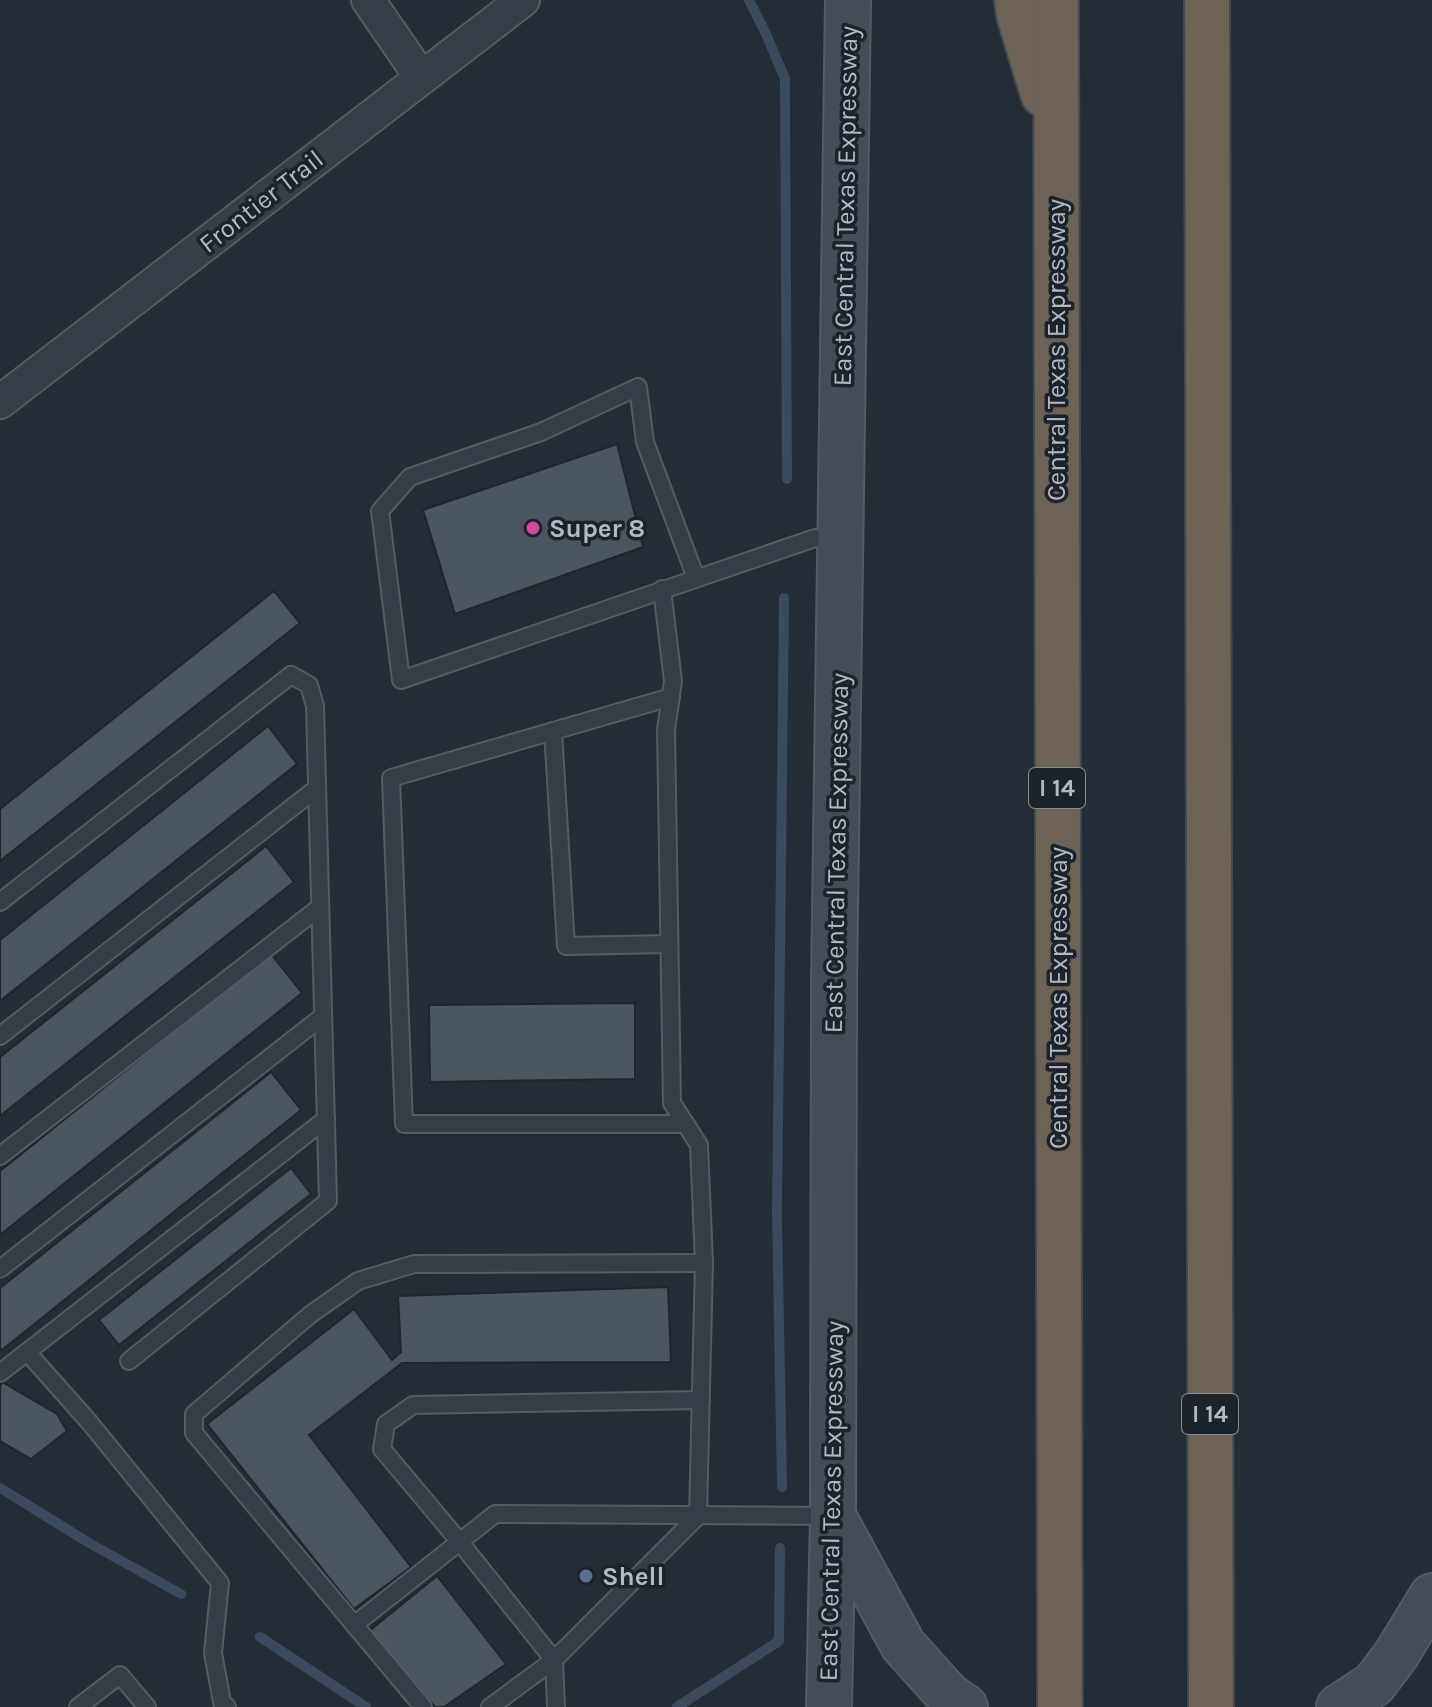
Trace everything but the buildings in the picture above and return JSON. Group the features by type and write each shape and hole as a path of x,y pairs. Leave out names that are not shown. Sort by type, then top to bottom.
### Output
{"highway":[{"path":"1017,0 1056,138"},
{"name":"Central Texas Expressway","path":"1056,0 1060,1707"},
{"name":"I 14","path":"1209,12 1211,1707"}],"main road":[{"name":"East Central Texas Expressway","path":"829,1707 833,1516 834,982 848,0"},
{"path":"833,1516 903,1645 948,1695 965,1707"},
{"path":"1339,1707 1374,1684 1396,1655 1432,1596"}],"street":[{"path":"368,0 421,77"},
{"name":"Frontier Trail","path":"0,402 523,0"}],"lane":[{"path":"696,578 645,442 638,387 541,432 410,477 380,511 401,680 815,538 841,539"},
{"path":"490,1707 554,1660 698,1516 704,1263 699,1145 672,1103 666,730 673,681 662,589"},
{"path":"0,902 291,675 309,685 315,706 328,1201 129,1361"},
{"path":"671,697 391,778 404,1124 686,1124"},
{"path":"553,731 566,946 669,944"},
{"path":"0,1036 317,788"},
{"path":"0,1156 320,907"},
{"path":"0,1269 323,1016"},
{"path":"0,1373 326,1119"},
{"path":"423,1707 194,1433 194,1414 311,1314 358,1281 414,1264 704,1263"},
{"path":"27,1352 90,1423 220,1583 213,1653 222,1702 227,1707"},
{"path":"556,1707 554,1660 382,1449 386,1424 413,1405 701,1400"},
{"path":"354,1625 495,1514 833,1516"},
{"path":"78,1707 120,1675 147,1707"}],"waterway":[{"path":"749,0 785,79 787,479"},
{"path":"782,1487 777,1213 784,598"},
{"path":"0,1488 181,1594"},
{"path":"677,1707 779,1641 780,1548"},
{"path":"260,1637 366,1707"}],"place":[{"name":"Super 8","path":"533,528"},
{"name":"Shell","path":"586,1576"}]}
